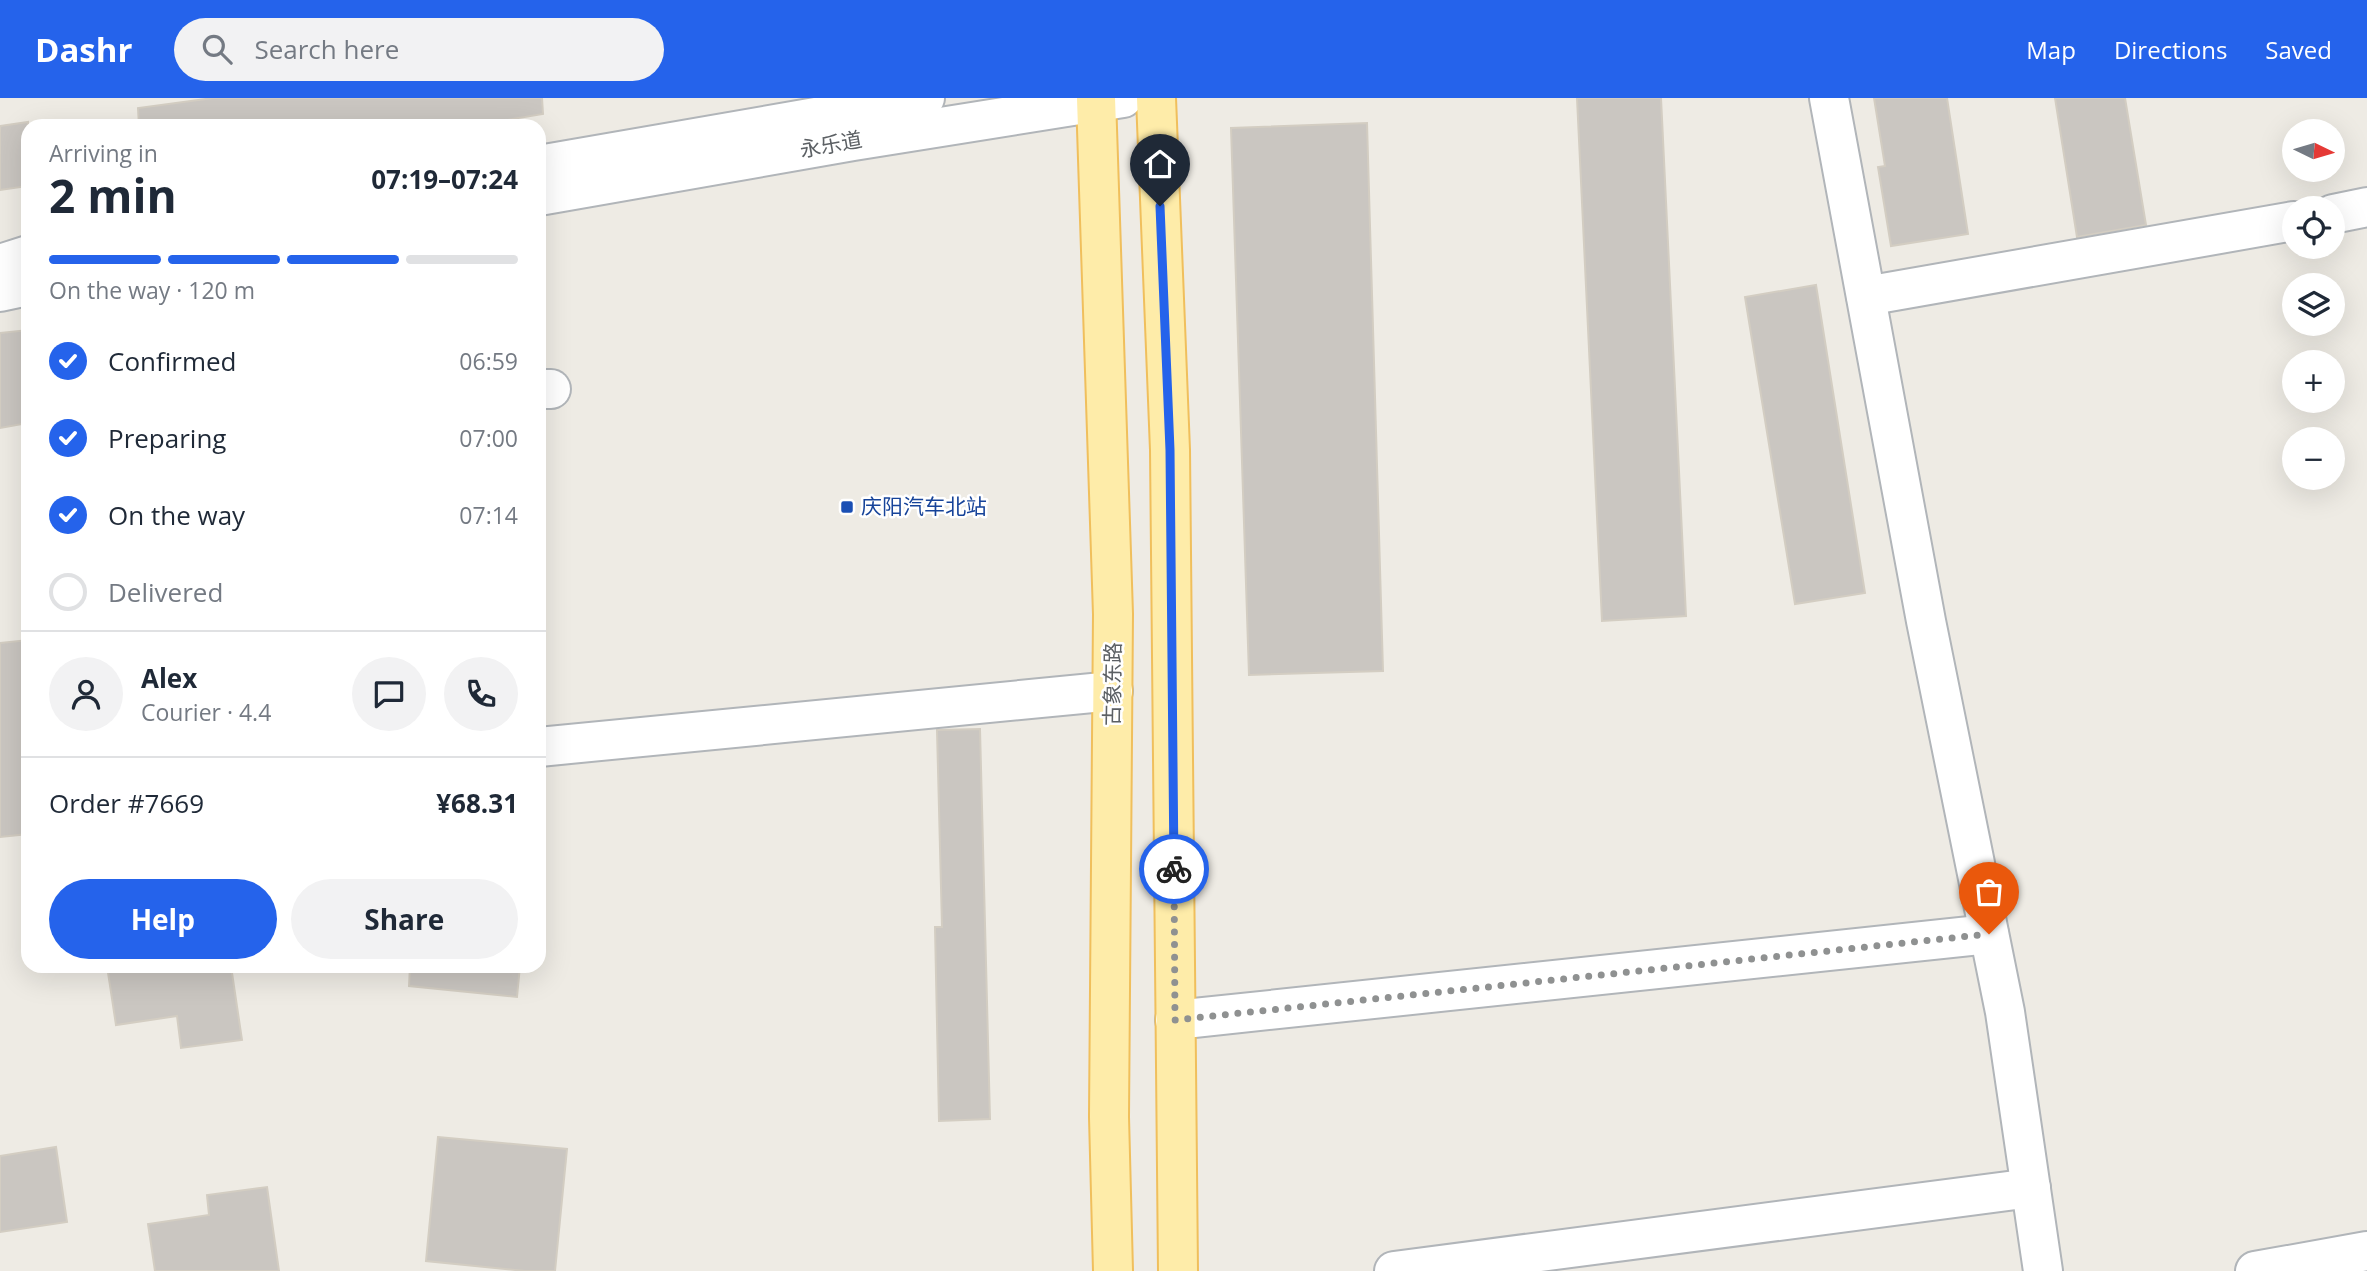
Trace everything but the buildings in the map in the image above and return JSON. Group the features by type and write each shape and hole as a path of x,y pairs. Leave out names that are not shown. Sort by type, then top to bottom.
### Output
{"main road":[{"path":"1156,98 1170,450 1178,1271"},
{"name":"古象东路","path":"1105,99 1113,600 1109,1117 1113,1271"}],"street":[{"name":"永乐道","path":"546,164 925,98"},
{"path":"1829,98 1926,621 2005,1012 2043,1271"},
{"name":"永乐道","path":"546,195 1105,99"},
{"path":"2345,212 2367,207"},
{"path":"1866,296 2282,223"},
{"path":"6,284 21,264"},
{"path":"546,746 1113,691"},
{"path":"1175,1020 1989,934"},
{"path":"1394,1271 2031,1188"},
{"path":"2255,1271 2367,1251"}],"way so far":[{"path":"1174,869 1175,1020 1989,934"}],"place":[{"name":"庆阳汽车北站","path":"847,507"}],"route":[{"path":"1160,206 1170,450 1174,869"}]}
